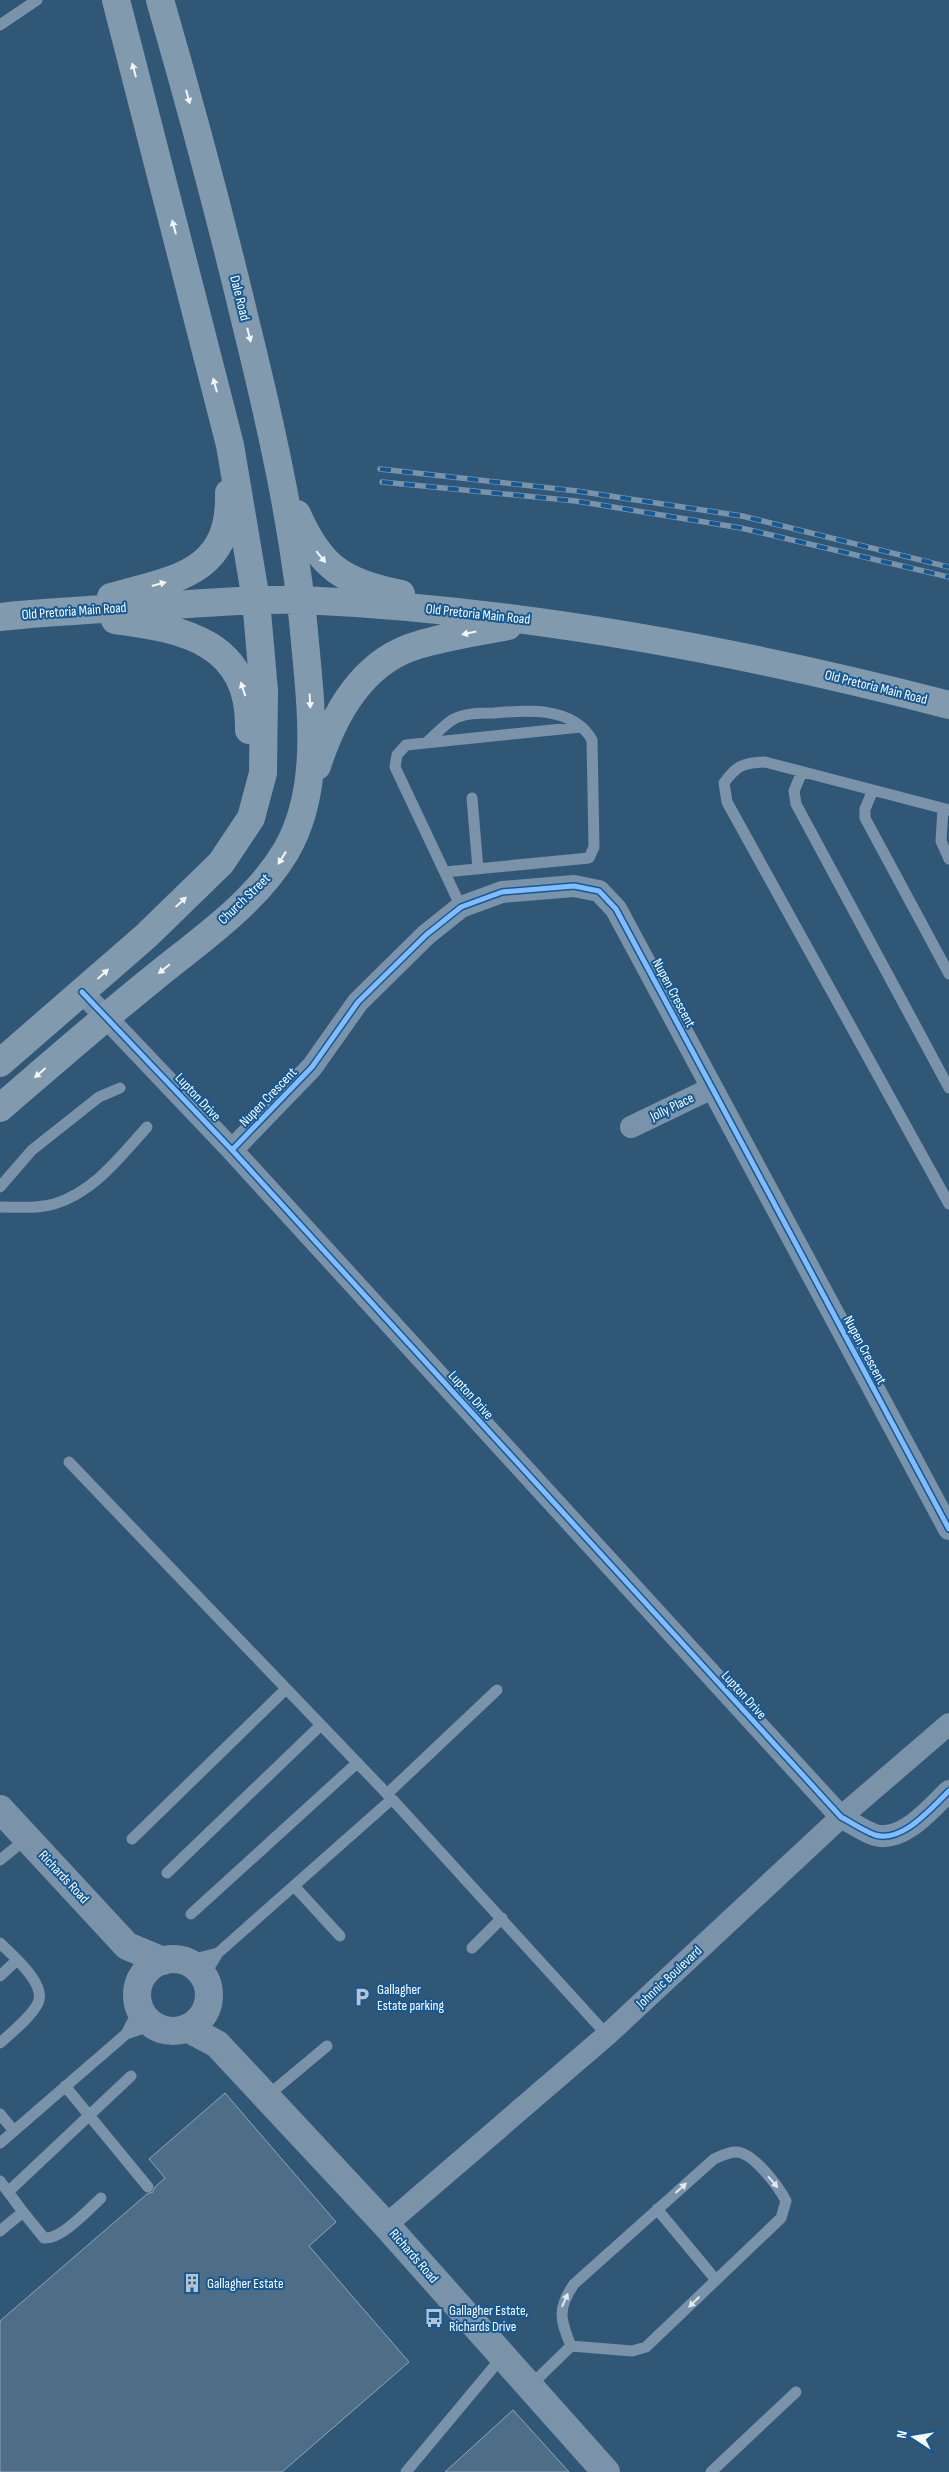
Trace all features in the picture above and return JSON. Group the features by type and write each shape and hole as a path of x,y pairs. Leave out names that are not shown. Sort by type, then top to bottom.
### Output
{"main road":[{"path":"0,1064 211,874 238,841 251,818 263,773 264,691 256,600 230,445 116,0"},
{"name":"Dale Road","path":"160,0 226,237 284,482 302,600"},
{"path":"59,612 177,578 196,568 211,556 224,535 228,512 229,477 222,412"},
{"path":"284,482 312,544 327,564 338,572 377,588 525,619"},
{"name":"Old Pretoria Main Road","path":"0,617 256,600 302,600 418,608 525,619 807,670 949,705"},
{"name":"Church Street","path":"0,1108 106,1016 234,912 267,878 289,846 300,823 307,796 310,718 302,600"},
{"path":"59,612 131,622 170,630 209,644 231,663 246,696 249,725 248,759 238,841"},
{"path":"307,796 335,720 356,688 381,664 416,645 525,619"}],"street":[{"name":"Nupen Crescent","path":"232,1150 312,1067 358,1002 430,932 461,907 487,896 527,889 581,886 603,894 616,909 949,1529"},
{"name":"Lupton Drive","path":"82,992 232,1150 841,1817 875,1835 895,1835 909,1826 949,1791"},
{"name":"Jolly Place","path":"631,1127 712,1088"},
{"name":"Johnnic Boulevard","path":"386,2225 607,2035 841,1817 949,1724"},
{"name":"Richards Road","path":"0,1809 127,1946 144,2005"},
{"name":"Richards Road","path":"127,1946 184,1966"},
{"path":"184,1966 208,1988 209,2000 196,2020 176,2031 144,2005 148,1969 184,1966"},
{"name":"Richards Road","path":"196,2020 266,2098 386,2225 529,2388 606,2472"}],"lane":[{"path":"0,25 37,0"},
{"path":"426,743 453,720 471,714 522,710 545,712 566,717 581,727 592,740 593,853 589,858 445,872"},
{"path":"461,907 395,767 397,755 406,745 581,727"},
{"path":"949,859 941,841 946,810 765,762 745,763 732,772 724,783 727,802 949,1204"},
{"path":"802,772 794,791 796,804 949,1088"},
{"path":"873,790 865,809 865,818 949,974"},
{"path":"472,798 478,869"},
{"path":"0,1187 32,1150 98,1097 120,1088"},
{"path":"0,1207 53,1204 80,1194 95,1182 147,1127"},
{"path":"69,1462 390,1797 607,2035"},
{"path":"132,1839 286,1689"},
{"path":"184,1966 218,1953 294,1886 390,1797 497,1690"},
{"path":"167,1873 320,1725"},
{"path":"191,1914 357,1763"},
{"path":"0,1860 27,1838"},
{"path":"294,1886 340,1936"},
{"path":"472,1948 502,1918"},
{"path":"0,1943 36,1982 40,1991 38,2003 0,2043"},
{"path":"184,1966 218,1953"},
{"path":"0,1976 17,1960"},
{"path":"0,2143 126,2034 144,2005"},
{"path":"126,2034 144,2005"},
{"path":"266,2098 327,2046"},
{"path":"8,2192 131,2076"},
{"path":"65,2086 148,2187"},
{"path":"0,2114 14,2131"},
{"path":"529,2388 571,2346 632,2351 646,2347 781,2218 786,2201 781,2191 753,2159 745,2154 736,2152 714,2160 574,2284 563,2300 561,2312 564,2329 571,2346"},
{"path":"0,2181 44,2238 50,2239 61,2233 101,2198"},
{"path":"657,2209 716,2280"},
{"path":"0,2231 23,2212"},
{"path":"406,2472 502,2357"},
{"path":"711,2472 796,2392"}],"building":[{"name":"Gallagher Estate","path":"225,2093 336,2222 309,2246 409,2362 282,2472 0,2472 0,2321 147,2194 153,2192 155,2187 165,2178 149,2159"},
{"path":"513,2410 569,2472 445,2472"}],"railway":[{"path":"380,469 577,491 742,516 949,567"},
{"path":"382,482 576,501 741,528 949,577"}],"cycle path":[{"path":"232,1150 312,1067 358,1002 426,935 461,907 502,892 574,886 599,891 616,909 949,1529"},
{"path":"82,992 232,1150 841,1817 875,1835 896,1834 925,1815 949,1791"}],"place":[{"name":"Gallagher Estate parking","path":"362,1997"},
{"name":"Gallagher Estate","path":"192,2283"},
{"name":"Gallagher Estate, Richards Drive","path":"434,2318"}]}
